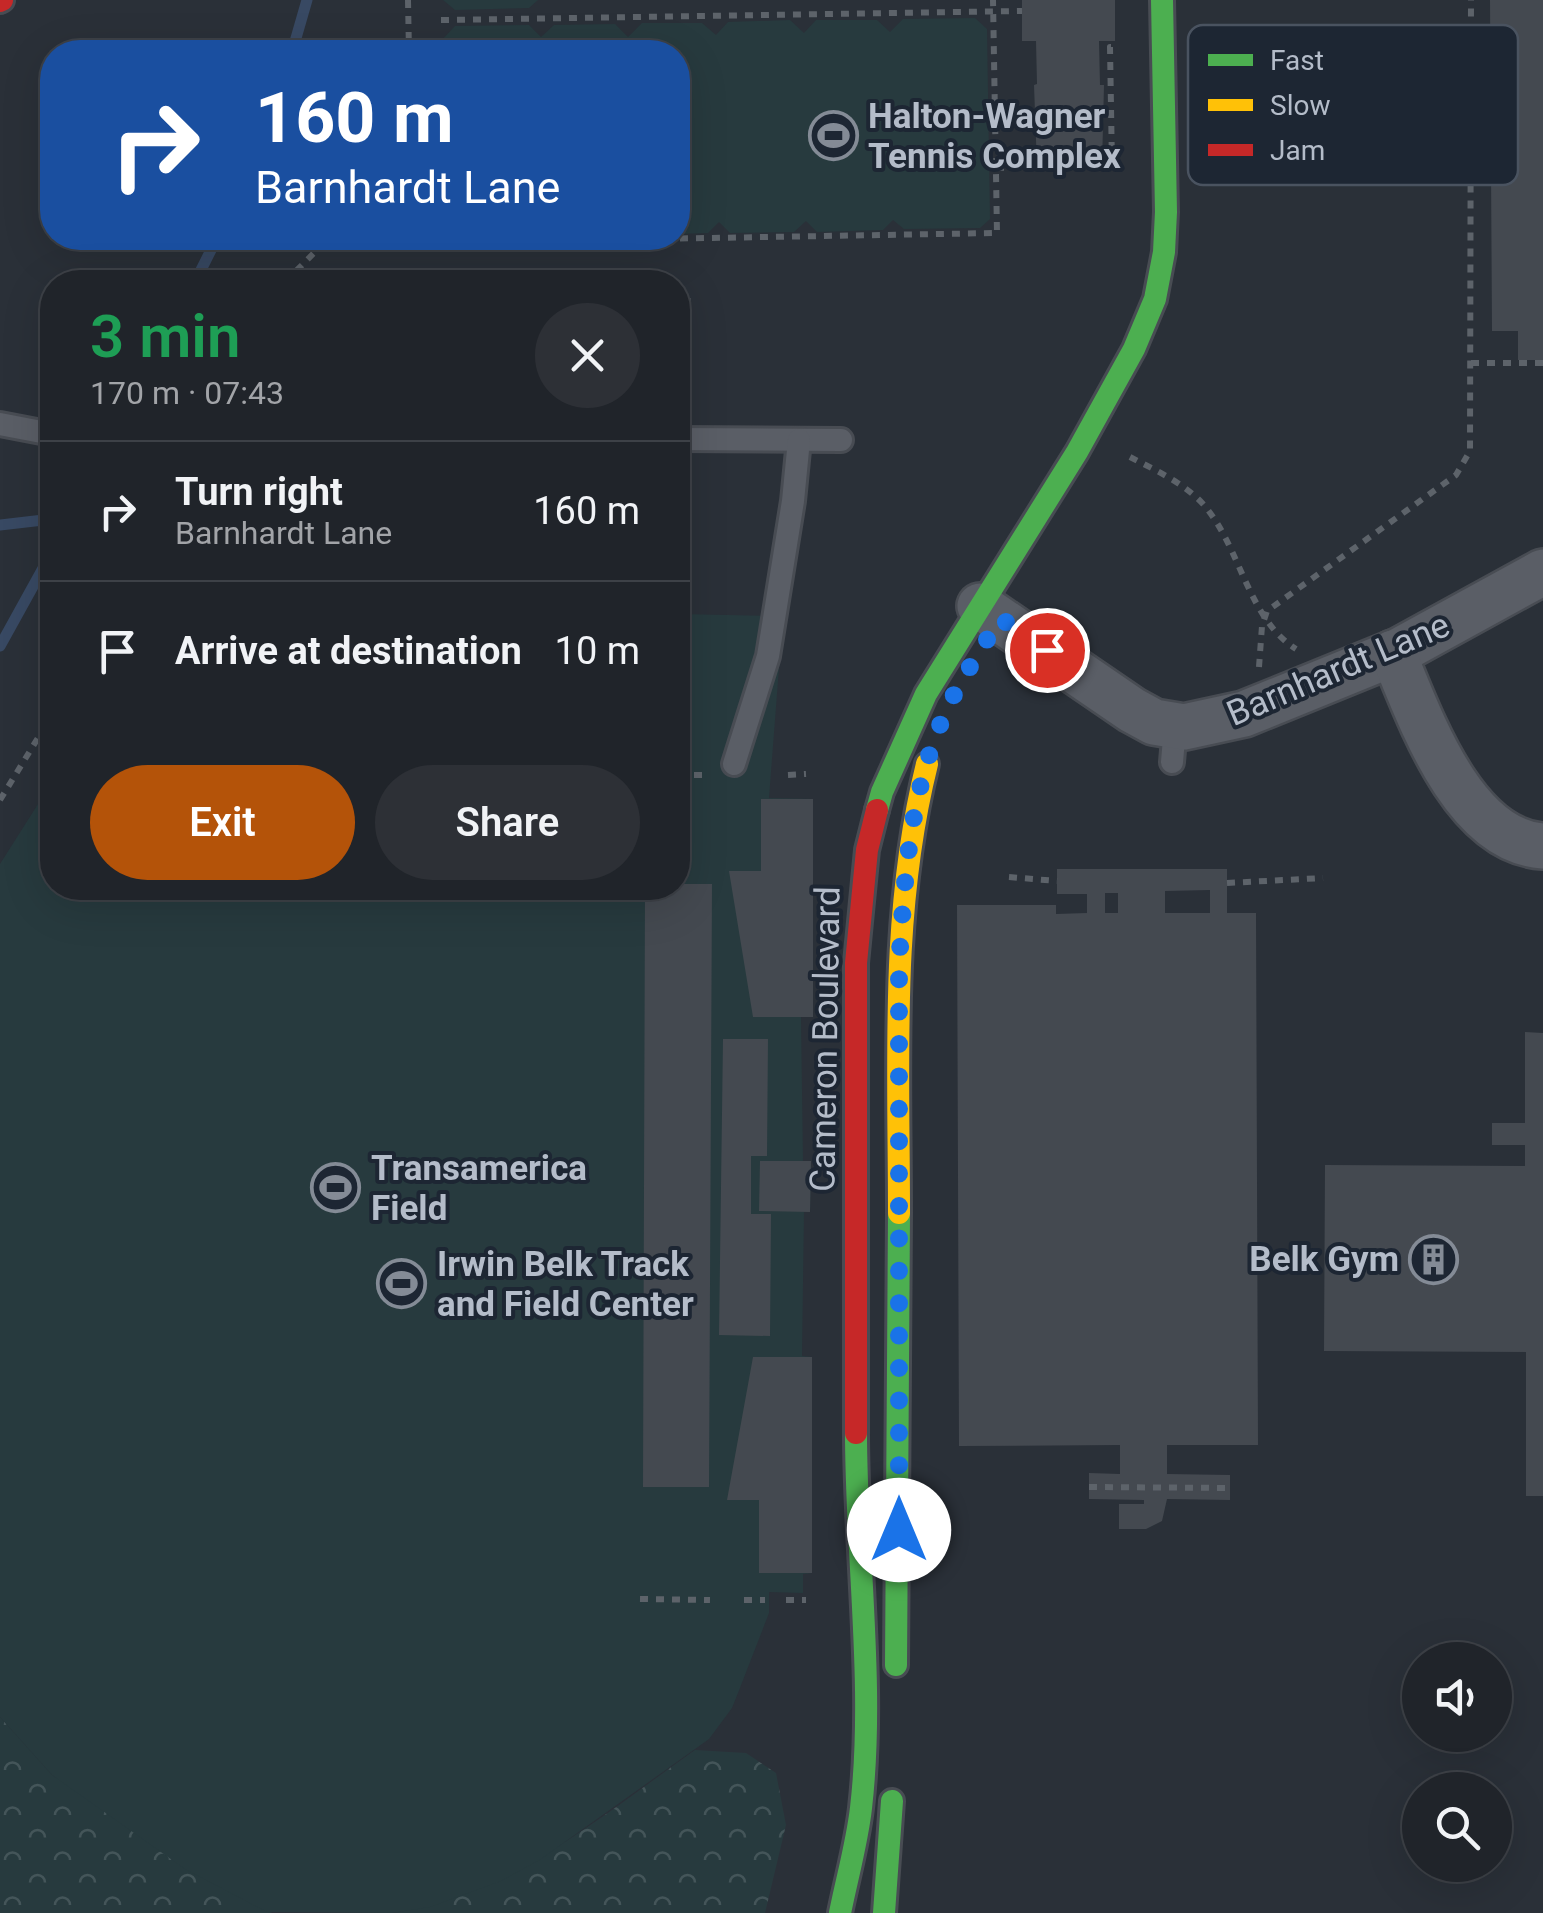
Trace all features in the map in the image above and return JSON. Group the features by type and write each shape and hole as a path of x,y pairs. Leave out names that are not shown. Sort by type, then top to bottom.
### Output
{"street":[{"name":"Cameron Boulevard","path":"988,623 1146,324 1155,299 1164,252 1162,0"},
{"name":"Cameron Boulevard","path":"840,1913 860,1809 865,1726 856,1521 856,962 860,900 874,821 897,754 926,694 988,623 1082,488"},
{"name":"Barnhardt Lane","path":"988,623 1154,722 1173,745 1197,726 1244,714 1394,652 1543,572"},
{"path":"1394,652 1430,742 1467,798 1508,836 1543,846"},
{"name":"Cameron Boulevard","path":"896,1686 900,1503 899,967 913,818 936,736"},
{"path":"884,1913 894,1777"}],"lane":[{"path":"0,424 40,432"},
{"path":"690,439 841,440"},
{"path":"723,769 768,656 794,501 799,440"}],"path":[{"path":"408,0 409,40"},
{"path":"690,239 997,233 993,0"},
{"path":"1472,0 1472,25"},
{"path":"441,20 1022,11"},
{"path":"996,168 1165,166"},
{"path":"1260,684 1264,616 1285,595 1456,474 1470,451 1470,185"},
{"path":"297,270 317,250"},
{"path":"1471,363 1543,364"},
{"path":"1130,457 1202,502 1275,634 1307,655"},
{"path":"0,800 40,735"},
{"path":"690,773 723,769"},
{"path":"788,774 806,774"},
{"path":"1009,878 1057,881"},
{"path":"1227,883 1322,878"},
{"path":"1089,1487 1230,1488"},
{"path":"640,1599 710,1600"},
{"path":"744,1600 765,1600"},
{"path":"786,1600 806,1600"}],"green space":[{"path":"443,0 538,0 529,8 455,10"},
{"name":"Halton-Wagner Tennis Complex","path":"975,18 987,29 990,219 980,228 904,229 893,220 883,230 817,232 806,221 794,232 730,233 719,222 708,233 690,234 690,40 442,40 455,26 529,25 541,37 554,25 615,24 628,37 642,23 702,23 716,35 728,22 790,20 804,33 816,20 877,20 890,32 903,19"},
{"name":"Irwin Belk Track and Field Center","path":"690,614 783,616 769,798 813,799 813,1017 801,1017 803,1161 811,1161 810,1212 804,1212 802,1356 812,1357 812,1573 803,1574 803,1593 769,1592 769,1613 732,1708 709,1739 541,1859 501,1881 430,1907 392,1913 267,1912 185,1869 52,1775 0,1717 0,864 40,801 40,900 690,900"},
{"path":"0,1717 52,1775 272,1913 0,1913"},
{"path":"695,1750 746,1753 776,1773 786,1825 765,1913 393,1913 477,1889 515,1871 588,1827"}],"building":[{"path":"1022,0 1115,0 1115,41 1099,41 1100,85 1104,85 1102,166 1037,167 1036,41 1022,41"},
{"path":"1490,0 1543,0 1543,360 1518,360 1518,331 1492,331 1491,185 1518,185 1518,25 1490,25"},
{"path":"690,298 691,298 690,385"},
{"path":"761,799 813,799 813,1017 753,1017 729,871 761,871"},
{"path":"1057,869 1227,869 1227,913 1256,913 1258,1445 1167,1445 1167,1474 1230,1475 1230,1500 1167,1499 1162,1521 1146,1529 1119,1529 1119,1504 1144,1504 1144,1500 1089,1499 1089,1473 1120,1474 1120,1445 959,1446 957,905 1056,905 1056,914 1087,913 1087,894 1057,894","holes":["1210,890 1210,913 1165,913 1165,891","1105,893 1118,893 1118,913 1105,913"]},
{"path":"690,884 712,884 709,1487 643,1487 645,900 690,900"},
{"name":"Belk Gym","path":"1525,1032 1543,1033 1543,1496 1526,1496 1526,1352 1324,1351 1325,1165 1525,1166 1525,1145 1492,1145 1492,1123 1525,1123"},
{"path":"723,1039 768,1039 767,1156 751,1156 751,1214 771,1214 770,1336 719,1335"},
{"name":"Irwin Belk Track and Field Center","path":"760,1161 811,1161 810,1212 759,1211"},
{"path":"753,1357 812,1357 812,1573 759,1573 759,1500 727,1500"}],"waterway":[{"path":"295,40 307,0"},
{"path":"201,270 211,250"},
{"path":"0,525 40,520"},
{"path":"0,646 40,574"}],"traffic: fast":[{"path":"877,810 926,694 1077,452 1134,349 1155,299 1164,252 1166,212 1162,0"},
{"path":"896,1665 899,1213"},
{"path":"840,1913 859,1821 865,1762 866,1669 856,1433"},
{"path":"884,1913 892,1801"}],"traffic: slow":[{"path":"899,1213 902,931 915,820 927,764"}],"traffic: jam":[{"path":"856,1433 856,963 867,850 877,810"}],"place":[{"name":"Halton-Wagner Tennis Complex","path":"833,136"},
{"name":"Transamerica Field","path":"336,1188"},
{"name":"Belk Gym","path":"1434,1259"},
{"name":"Irwin Belk Track and Field Center","path":"402,1284"}],"route":[{"path":"899,1530 899,967 913,818 942,719 1000,618 1047,650"}]}
